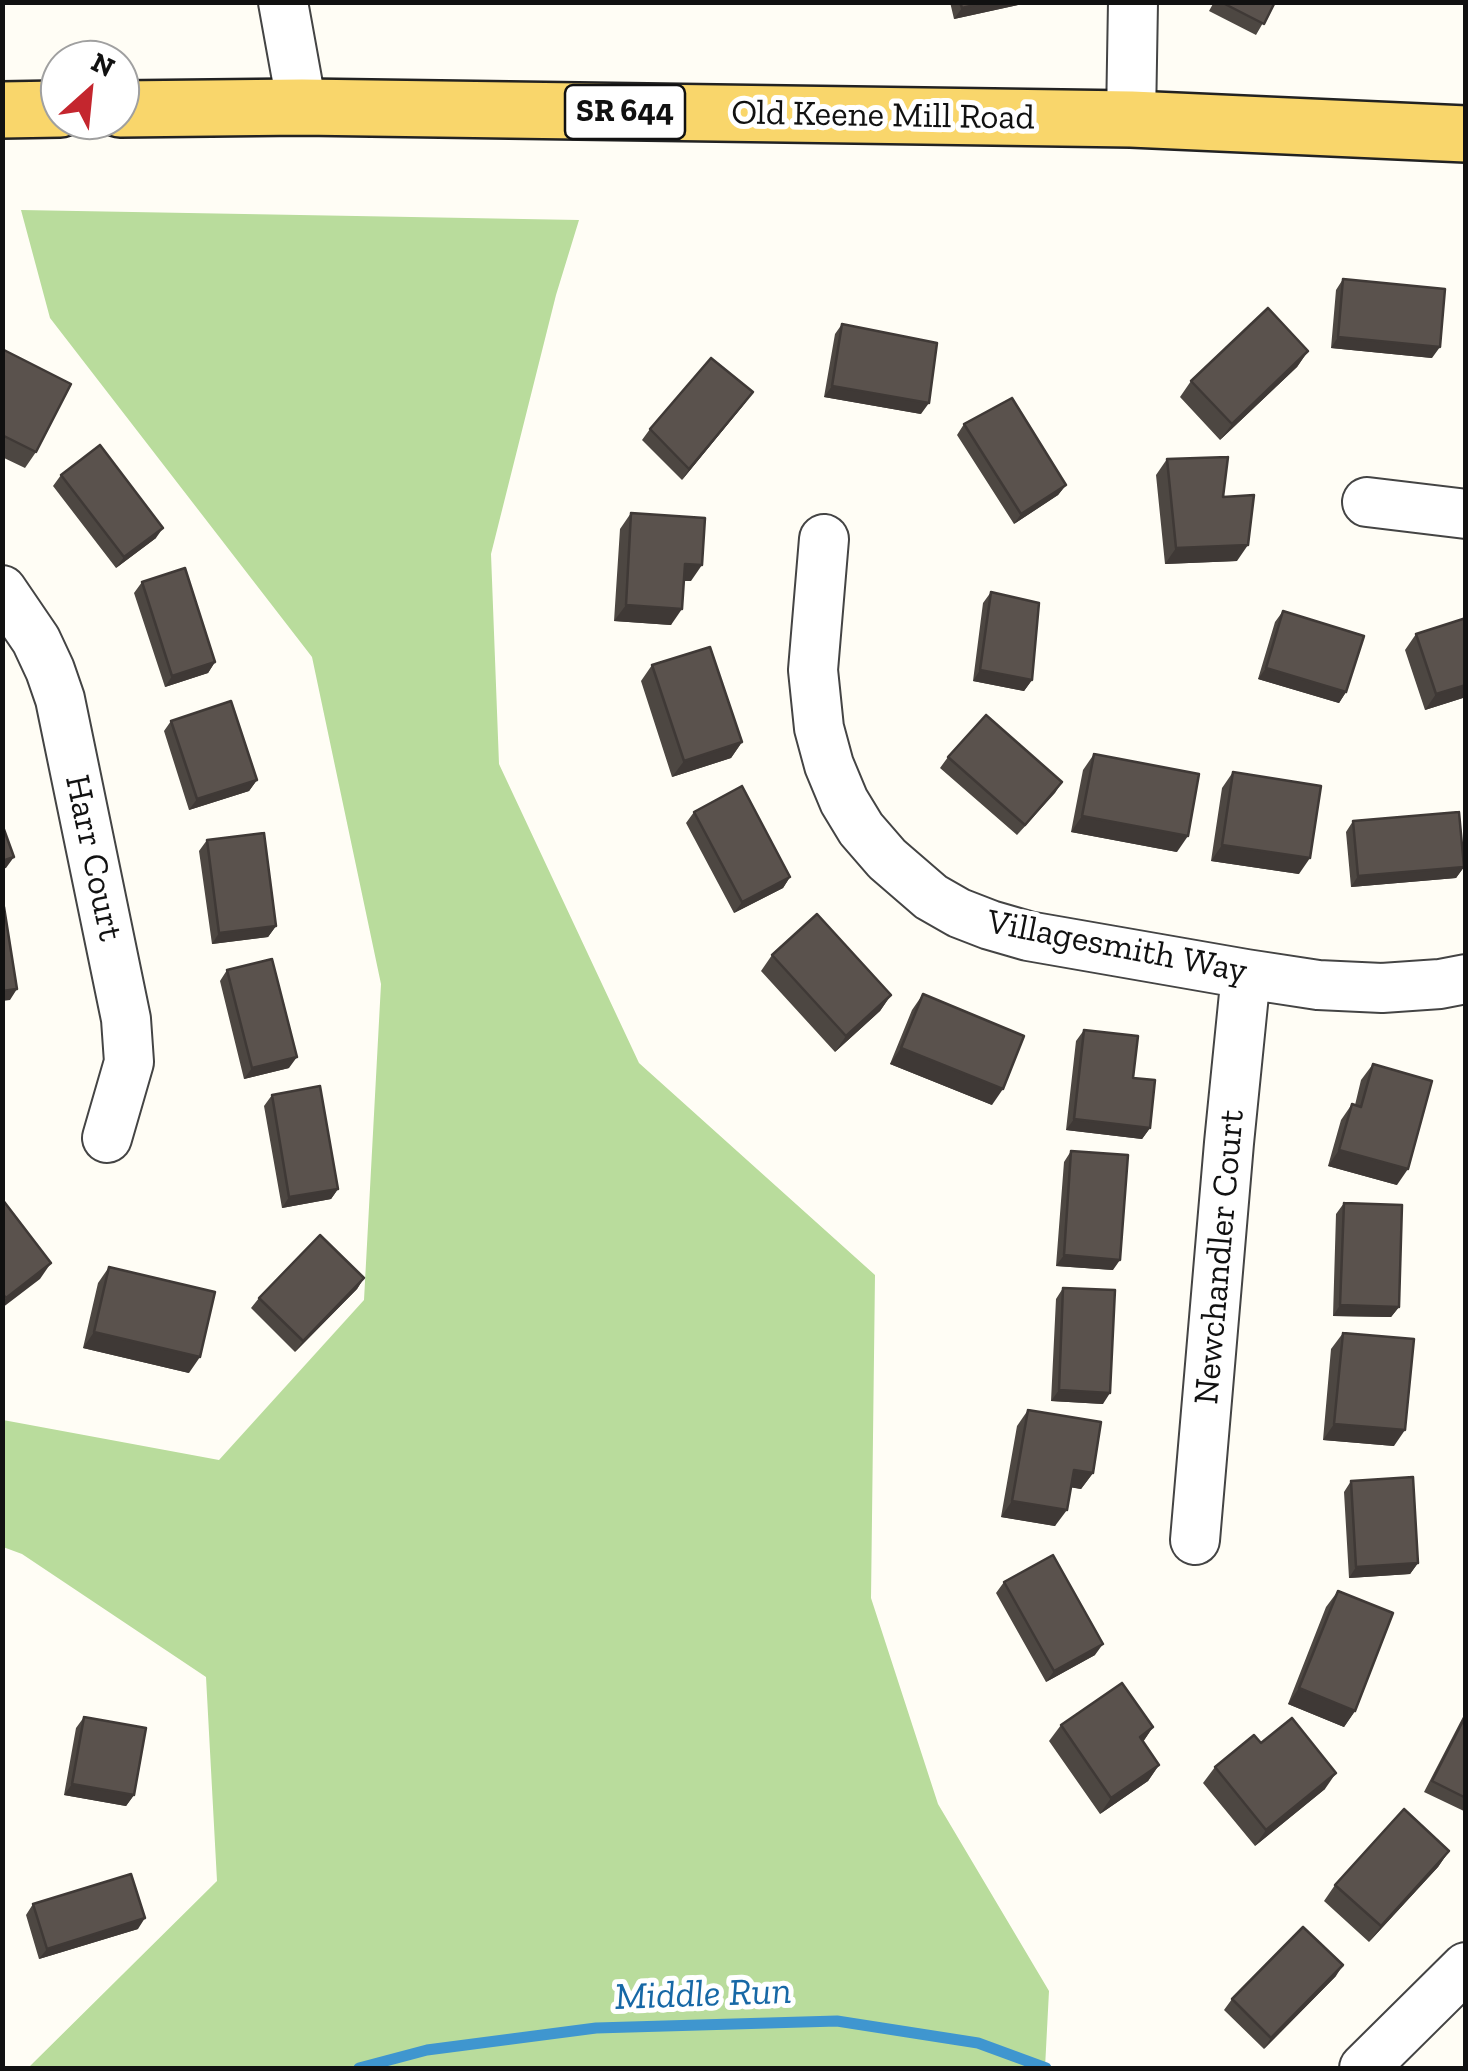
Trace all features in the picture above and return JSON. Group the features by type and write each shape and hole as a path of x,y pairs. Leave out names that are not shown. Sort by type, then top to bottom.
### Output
{"main road":[{"name":"Old Keene Mill Road","path":"140,109 302,106 1131,120 1466,134"},
{"path":"2,110 40,110"}],"street":[{"path":"283,2 302,106"},
{"path":"1131,120 1133,2"},
{"path":"1367,502 1466,514"},
{"name":"Villagesmith Way","path":"824,539 814,670 818,728 829,766 861,829 886,859 931,897 960,913 1028,936 1246,974 1382,988 1466,979"},
{"name":"Harr Court","path":"2,590 36,640 60,699 126,1019 129,1062 108,1138"},
{"name":"Newchandler Court","path":"1195,1540 1246,974"},
{"path":"1364,2068 1466,1966"}],"green space":[{"path":"21,210 579,220 556,295 491,554 499,764 639,1063 875,1275 871,1598 938,1804 1049,1991 1045,2068 28,2068 217,1881 206,1677 22,1554 3,1547 3,1420 219,1460 364,1300 381,984 312,657 50,318"}],"building":[{"path":"960,2 987,2 962,8"},
{"path":"1221,2 1275,2 1264,24"},
{"path":"1343,279 1445,289 1440,347 1338,337"},
{"path":"1268,308 1308,351 1232,424 1191,381"},
{"path":"842,324 937,343 929,403 832,386"},
{"path":"2,349 71,384 36,452 2,435"},
{"path":"711,358 753,392 689,469 650,429"},
{"path":"1012,398 1066,485 1021,514 964,424"},
{"path":"100,445 163,528 124,557 61,475"},
{"path":"1228,457 1223,497 1254,495 1248,545 1176,548 1167,459"},
{"path":"631,513 705,518 702,565 685,564 682,609 626,605"},
{"path":"185,568 215,662 172,676 142,582"},
{"path":"991,592 1039,603 1032,680 980,670"},
{"path":"1283,611 1364,636 1346,692 1266,668"},
{"path":"1466,618 1466,685 1436,694 1416,634"},
{"path":"710,647 742,742 684,761 652,665"},
{"path":"231,701 257,780 197,799 171,721"},
{"path":"986,715 1062,782 1025,825 948,757"},
{"path":"1094,754 1199,774 1188,836 1082,816"},
{"path":"1233,772 1321,786 1310,858 1222,845"},
{"path":"742,786 790,877 742,902 694,812"},
{"path":"1459,812 1464,867 1358,876 1353,821"},
{"path":"2,824 14,857 2,861"},
{"path":"264,833 276,926 219,933 207,840"},
{"path":"2,907 17,989 2,991"},
{"path":"817,914 891,995 846,1036 772,955"},
{"path":"272,959 297,1057 252,1068 227,970"},
{"path":"923,994 1024,1036 1003,1089 901,1048"},
{"path":"1084,1030 1138,1036 1133,1078 1155,1080 1150,1128 1074,1119"},
{"path":"1373,1064 1432,1081 1408,1169 1339,1150 1352,1104 1361,1107"},
{"path":"320,1086 338,1189 289,1197 272,1095"},
{"path":"1071,1151 1128,1155 1120,1260 1064,1255"},
{"path":"2,1199 51,1263 6,1298 2,1293"},
{"path":"1344,1203 1402,1205 1399,1307 1340,1305"},
{"path":"320,1235 364,1278 303,1341 259,1298"},
{"path":"109,1267 215,1292 200,1357 94,1332"},
{"path":"1063,1288 1115,1290 1110,1393 1059,1390"},
{"path":"1343,1333 1414,1339 1405,1430 1334,1424"},
{"path":"1028,1410 1101,1422 1093,1473 1074,1470 1067,1510 1012,1501"},
{"path":"1413,1477 1418,1563 1356,1567 1351,1481"},
{"path":"1053,1555 1103,1644 1054,1671 1004,1582"},
{"path":"1338,1591 1393,1613 1355,1711 1299,1688"},
{"path":"1122,1683 1153,1727 1140,1737 1159,1765 1111,1798 1061,1725"},
{"path":"1466,1715 1466,1798 1432,1781"},
{"path":"84,1717 146,1728 134,1795 72,1784"},
{"path":"1292,1718 1336,1773 1266,1830 1215,1767 1254,1735 1261,1743"},
{"path":"1404,1809 1449,1851 1381,1926 1335,1885"},
{"path":"131,1874 145,1918 47,1949 33,1904"},
{"path":"1303,1927 1343,1965 1271,2038 1232,1999"}],"waterway":[{"name":"Middle Run","path":"359,2068 427,2050 596,2028 837,2021 978,2043 1046,2068"}]}
